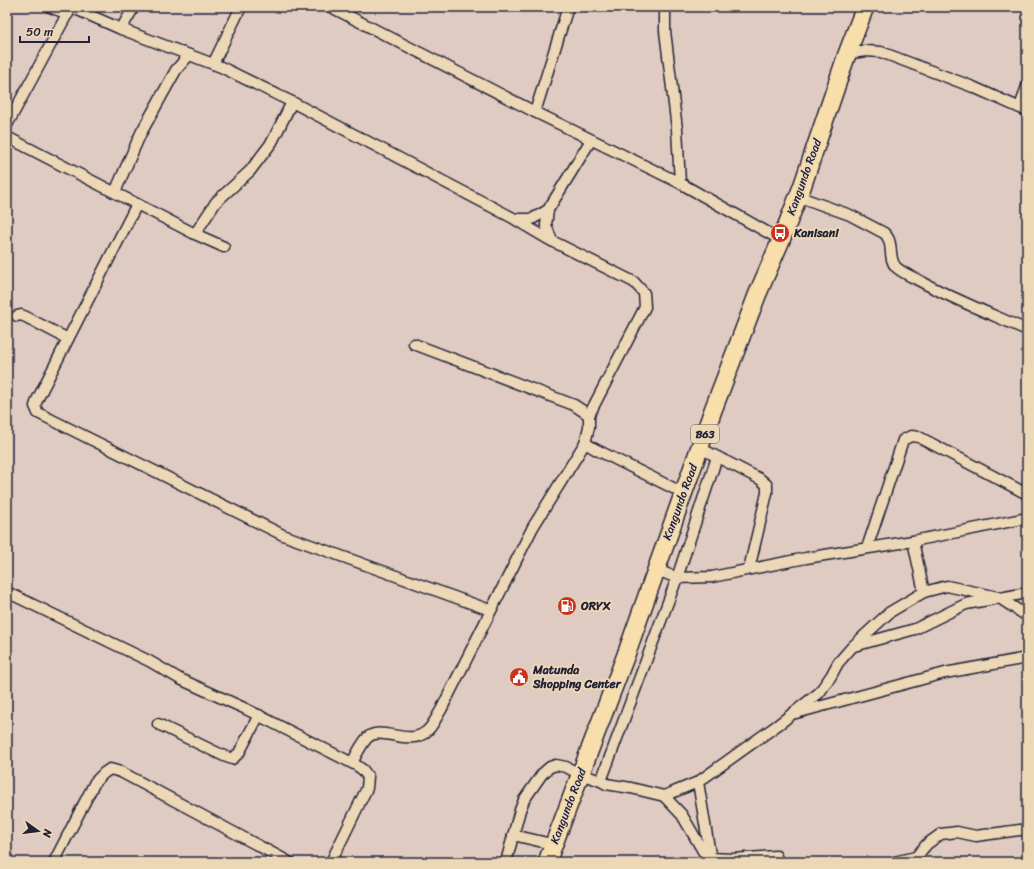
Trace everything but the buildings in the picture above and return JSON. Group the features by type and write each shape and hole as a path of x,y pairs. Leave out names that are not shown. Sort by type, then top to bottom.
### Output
{"highway":[{"name":"Kangundo Road","path":"550,854 627,652 683,493 758,292 781,240 804,180 847,54 865,7"}],"street":[{"path":"50,7 70,10 213,64 292,102 515,219 552,241 634,282 644,294 645,307 589,415 589,427 585,443 533,527 441,710 427,731 416,737 403,738 389,734 376,734 367,738 352,762"},
{"path":"121,29 134,7"},
{"path":"213,64 241,7"},
{"path":"330,7 535,112 680,183 781,240"},
{"path":"535,112 568,7"},
{"path":"665,7 665,31 677,129 680,183"},
{"path":"7,125 70,10"},
{"path":"847,54 865,51 881,52 1023,109 1027,86"},
{"path":"115,192 141,133 176,70 189,55"},
{"path":"195,234 216,202 250,171 272,142 292,102"},
{"path":"7,138 195,234 224,247"},
{"path":"552,241 546,225 548,210 591,140"},
{"path":"797,196 850,215 884,233 890,240 892,258 896,267 965,304 1027,330"},
{"path":"137,204 37,400 35,406 38,413 283,535 490,610"},
{"path":"515,219 532,219 548,210"},
{"path":"17,316 21,315 26,317 68,340"},
{"path":"414,344 571,404 589,415"},
{"path":"866,548 903,440 911,436 919,437 1027,494"},
{"path":"585,443 683,493"},
{"path":"700,448 760,479 767,485 767,494 749,569"},
{"path":"601,781 677,578 717,457"},
{"path":"655,570 677,578 712,577 866,548 913,541 1027,518"},
{"path":"913,541 924,592"},
{"path":"664,796 698,782 819,693 852,646 890,612 924,592 947,586 998,597 1027,616"},
{"path":"852,646 914,630 966,604 998,597 1027,593"},
{"path":"8,595 150,661 180,679 259,715 352,762 363,770 368,777 367,788 331,862"},
{"path":"792,714 945,673 1027,658"},
{"path":"158,724 232,759 240,753 259,715"},
{"path":"506,862 524,800 538,780 550,767 556,765 566,767 606,784 664,796 682,815 703,851 711,860 732,860 776,856 778,862"},
{"path":"56,861 95,782 110,769 121,772 289,862"},
{"path":"698,782 711,860"},
{"path":"894,862 916,857 927,844 941,834 957,832 976,836 1027,829"},
{"path":"513,835 543,842 550,854"}],"place":[{"name":"Kanisani","path":"780,233"},
{"name":"ORYX","path":"567,606"},
{"name":"Matunda Shopping Center","path":"519,677"}]}
